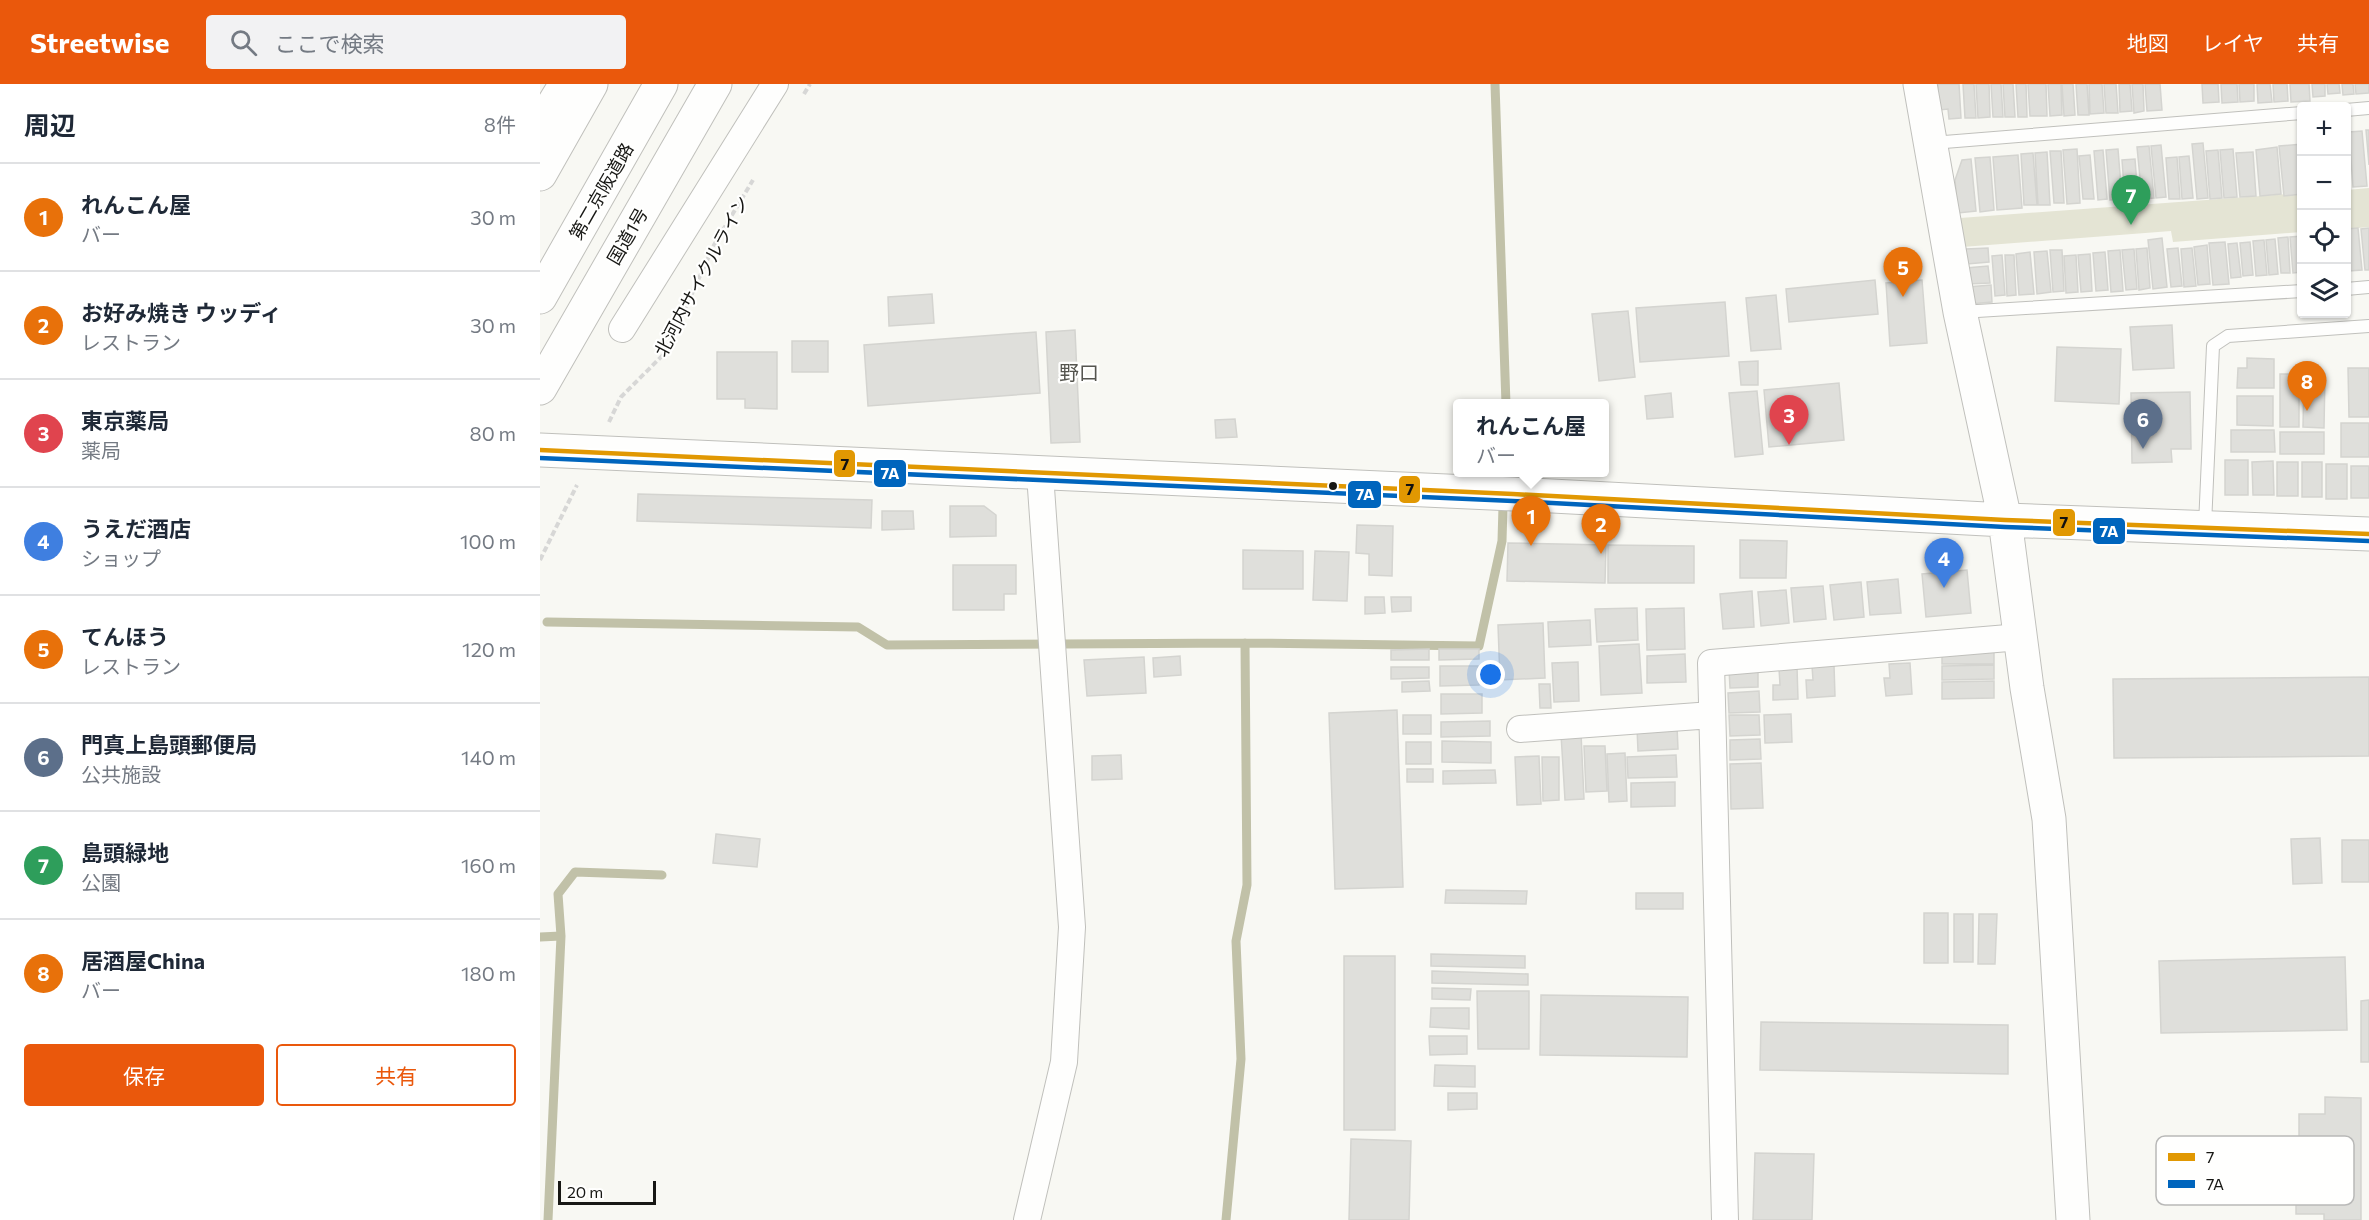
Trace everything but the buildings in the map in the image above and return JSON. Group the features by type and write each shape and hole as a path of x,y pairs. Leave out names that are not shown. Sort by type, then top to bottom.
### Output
{"main road":[{"path":"540,126 566,84"},
{"path":"540,174 591,84"},
{"name":"第二京阪道路","path":"540,297 661,84"},
{"name":"国道1号","path":"540,388 715,84"},
{"path":"1920,84 1960,312 2005,520 2020,637 2051,839 2073,1220"},
{"path":"540,450 1513,494 2005,520 2369,534"}],"street":[{"path":"622,329 775,84"},
{"path":"1027,1220 1064,1062 1072,927 1040,474"},
{"path":"1725,1220 1711,663 2020,637"},
{"path":"1520,729 1712,715"}],"lane":[{"path":"2351,110 2369,108"},
{"path":"1930,143 2297,113"},
{"path":"2351,289 2369,287"},
{"path":"1960,312 2297,291"},
{"path":"2205,526 2213,346 2228,336 2369,326"}],"path":[{"path":"798,104 810,84"},
{"name":"北河内サイクルライン","path":"605,429 621,397 664,353 714,245 756,174"},
{"path":"540,560 579,482"}],"green space":[{"path":"2369,188 2369,227 2351,229 2351,190"},
{"path":"2297,193 2297,232 2173,242 2171,231 1962,247 1960,218"}],"waterway":[{"path":"1495,84 1506,399"},
{"path":"547,622 858,627 887,645 1245,643 1479,646 1502,541 1504,477"},
{"path":"1226,1220 1241,1059 1236,941 1247,885 1245,643"},
{"path":"548,1220 561,936 558,894 575,872 662,875"},
{"path":"540,937 561,936"}],"transit line":[{"name":"7","path":"540,450 1513,494 2005,520 2369,534"},
{"name":"7A","path":"540,458 1513,501 2005,527 2369,541"}],"place":[{"name":"島頭緑地","path":"2131,225"},
{"name":"てんほう","path":"1903,297"},
{"name":"居酒屋China","path":"2307,411"},
{"name":"東京薬局","path":"1789,445"},
{"name":"門真上島頭郵便局","path":"2143,449"},
{"name":"れんこん屋","path":"1531,546"},
{"name":"お好み焼き ウッディ","path":"1601,554"},
{"name":"うえだ酒店","path":"1944,588"}],"district":[{"name":"野口","path":"1079,372"}]}
